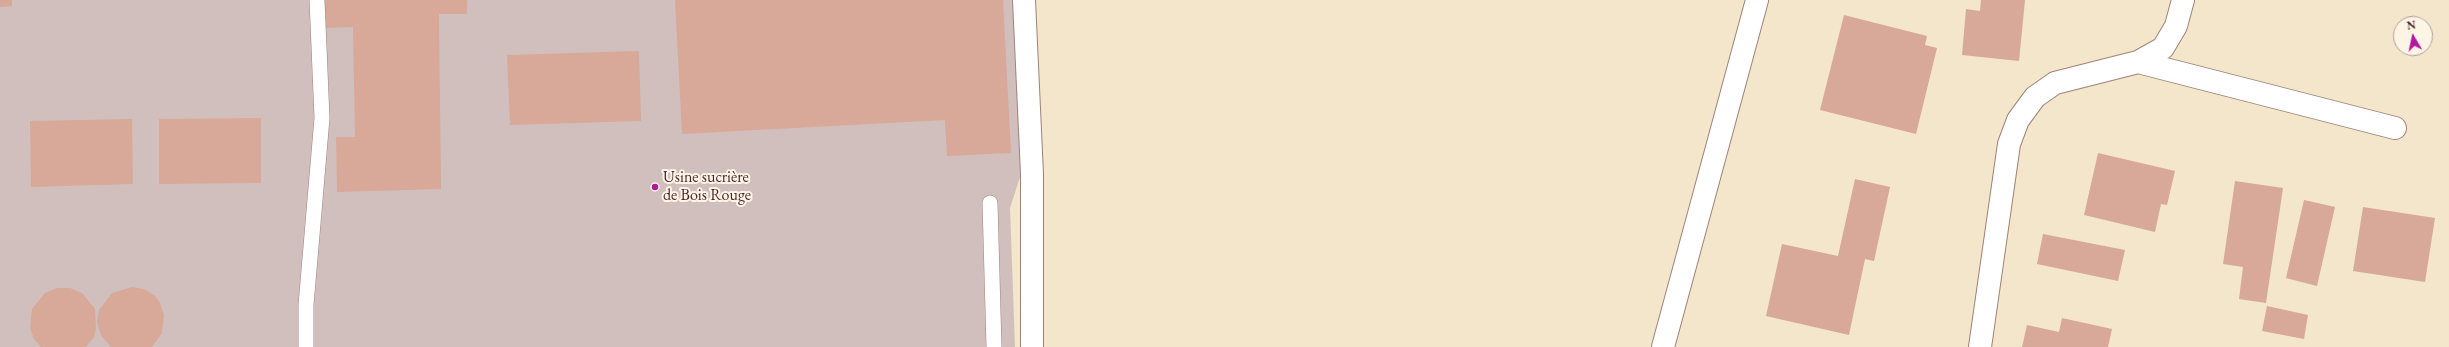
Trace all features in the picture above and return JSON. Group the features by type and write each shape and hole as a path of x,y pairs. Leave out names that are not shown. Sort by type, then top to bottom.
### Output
{"street":[{"path":"1024,0 1032,174 1032,347"},
{"path":"1663,347 1757,0"},
{"path":"1980,347 2009,144 2018,120 2035,97 2055,83 2138,62 2163,48 2176,26 2183,0"},
{"path":"2138,62 2395,128"}],"lane":[{"path":"306,347 306,305 322,118 317,0"},
{"path":"990,203 994,347"}],"shaded area":[{"name":"Usine sucrière de Bois Rouge","path":"0,0 1017,0 1024,165 1010,208 1015,347 0,347"}],"building":[{"path":"0,0 12,0 12,6 0,7"},
{"path":"324,0 467,0 467,14 439,14 441,189 337,192 336,137 355,137 353,27 325,28"},
{"path":"675,0 1003,0 1011,153 947,156 945,120 682,134"},
{"path":"1981,0 2025,0 2019,61 1962,55 1966,9 1980,11"},
{"path":"1844,15 1927,36 1925,45 1937,48 1916,134 1820,110"},
{"path":"639,51 641,121 510,125 507,55"},
{"path":"261,118 261,183 159,184 159,119"},
{"path":"132,119 133,184 31,187 30,121"},
{"path":"2098,153 2175,171 2167,205 2161,204 2155,232 2084,215"},
{"path":"1855,179 1890,187 1874,261 1865,259 1849,335 1766,316 1782,244 1838,256"},
{"path":"2235,181 2283,188 2266,303 2239,299 2243,267 2223,264"},
{"path":"2304,200 2335,207 2317,286 2286,278"},
{"path":"2363,207 2435,218 2425,282 2353,271"},
{"path":"2043,234 2125,250 2118,281 2037,264"},
{"path":"132,287 144,289 155,296 160,303 164,315 162,333 152,347 111,347 101,335 97,322 99,310 112,293"},
{"path":"57,288 70,288 82,293 95,309 96,328 94,337 86,347 41,347 34,339 30,328 32,309 45,293"},
{"path":"2267,306 2308,315 2304,339 2262,331"},
{"path":"2062,318 2112,329 2108,347 2022,347 2027,325 2059,332"}],"place":[{"name":"Usine sucrière de Bois Rouge","path":"655,187"}]}
